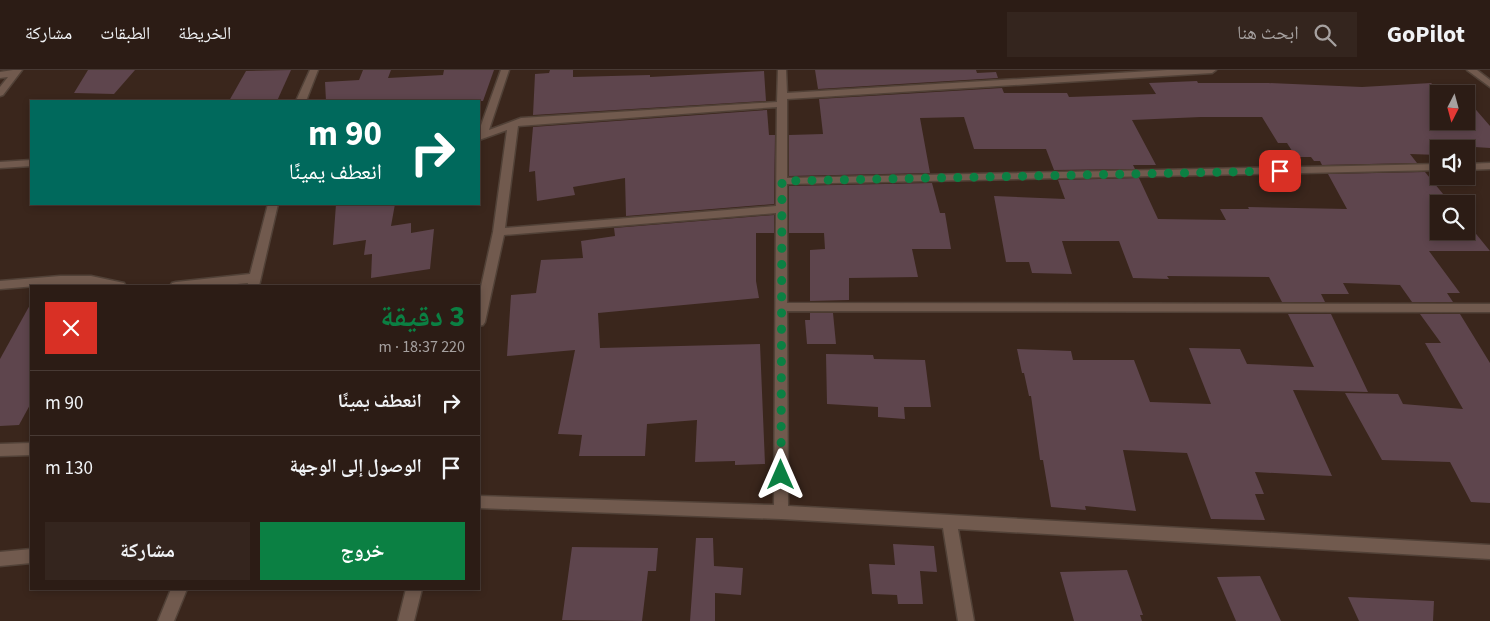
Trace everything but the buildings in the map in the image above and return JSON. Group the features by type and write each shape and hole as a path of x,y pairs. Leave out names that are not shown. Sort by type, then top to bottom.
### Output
{"street":[{"path":"301,100 314,70"},
{"path":"480,137 505,70"},
{"path":"781,512 780,209 782,181 782,70"},
{"path":"480,137 520,121 782,100 1212,70"},
{"path":"1471,70 1490,84"},
{"path":"0,75 17,72"},
{"path":"0,93 17,72"},
{"path":"480,318 499,232 513,124"},
{"path":"0,165 30,163"},
{"path":"1475,167 1490,166"},
{"path":"782,181 1430,168"},
{"path":"196,285 254,282 273,205"},
{"path":"499,232 643,218 780,209"},
{"path":"0,285 87,280 105,281 117,285"},
{"path":"780,307 1490,308"},
{"path":"0,450 30,449"},
{"path":"480,502 781,512 1490,552"},
{"path":"949,522 966,621"},
{"path":"0,559 30,556"},
{"path":"166,621 179,590"},
{"path":"406,621 414,590"}],"route":[{"path":"781,475 780,209 782,181 1280,171"}]}
